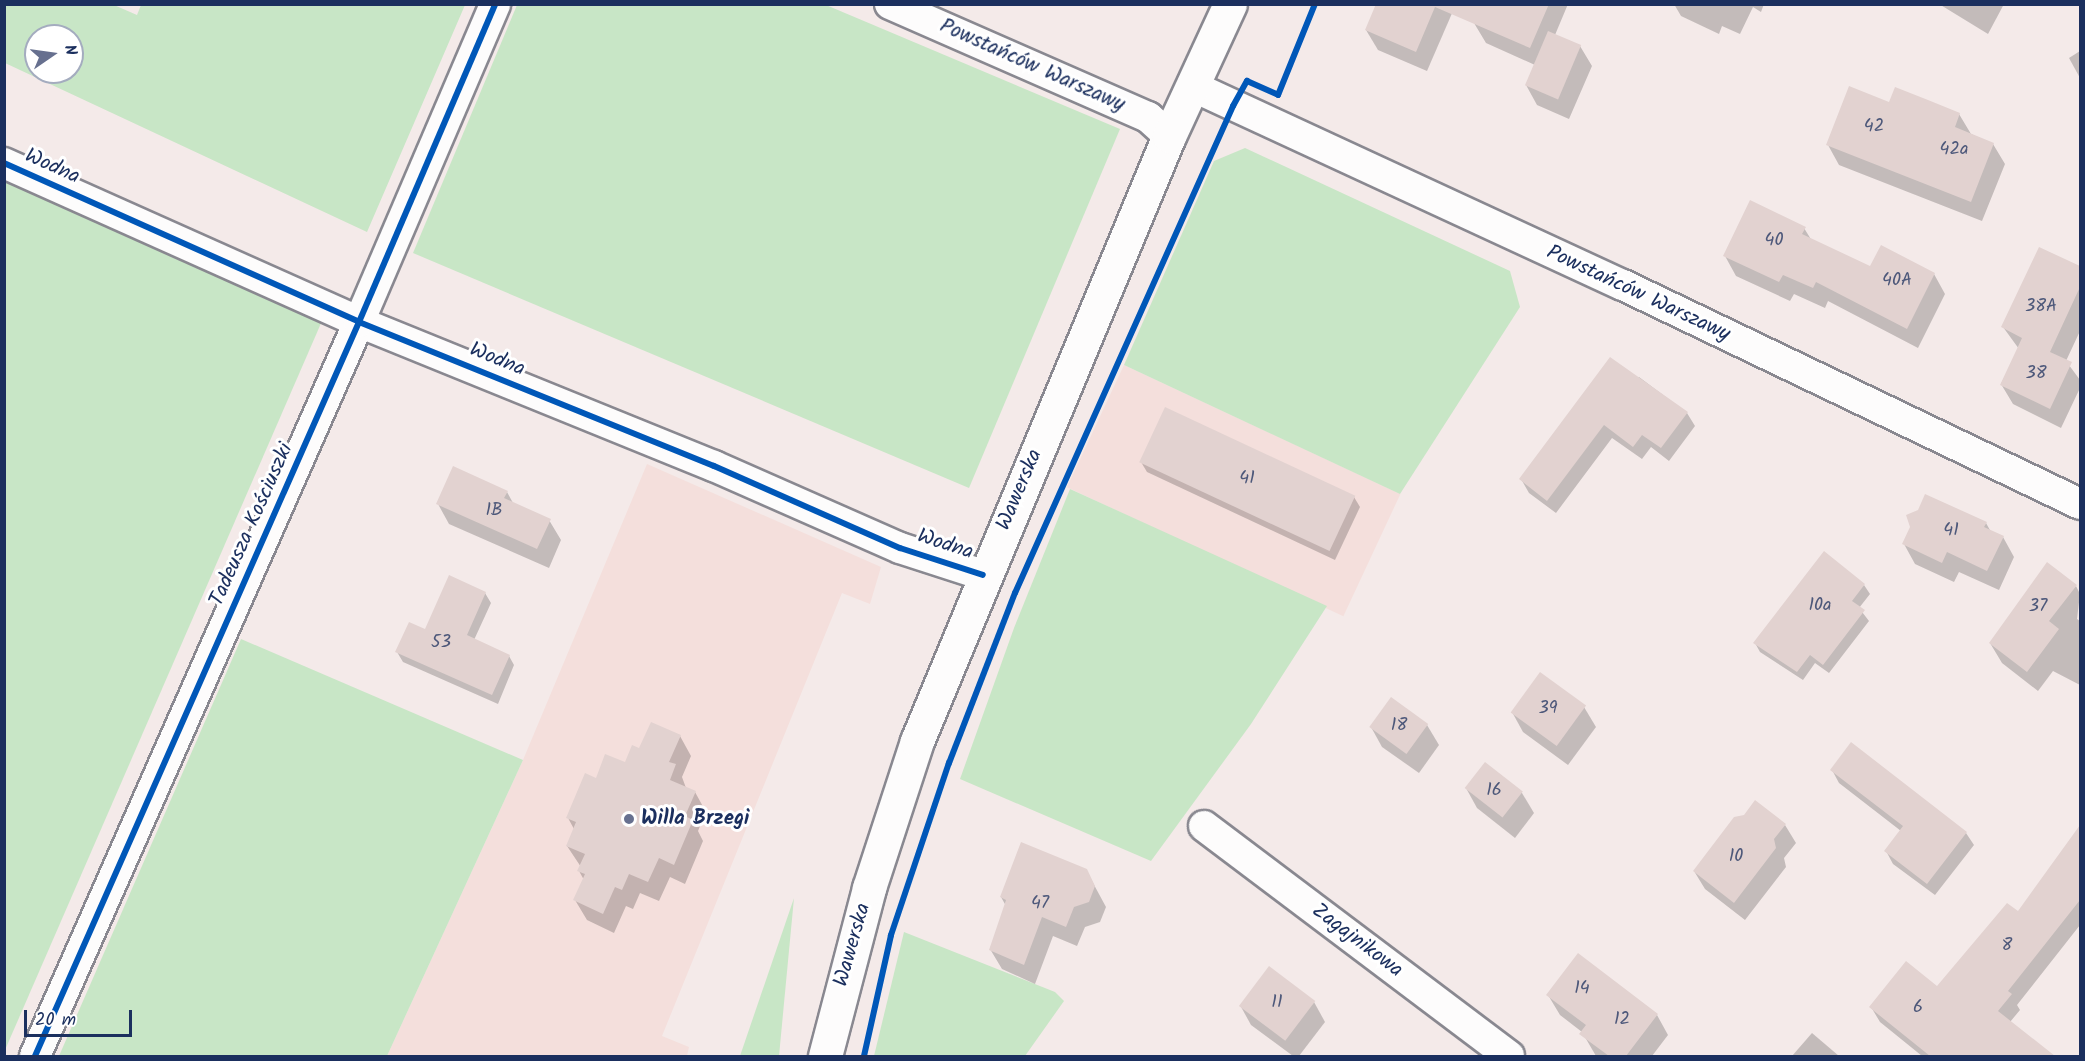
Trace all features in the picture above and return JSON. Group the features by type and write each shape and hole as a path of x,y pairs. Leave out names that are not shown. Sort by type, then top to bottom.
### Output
{"main road":[{"name":"Wawerska","path":"825,1056 869,888 917,741 983,575 1169,136 1194,87 1230,4"}],"street":[{"name":"Tadeusza Kościuszki","path":"35,1056 359,322 495,4"},
{"name":"Powstańców Warszawy","path":"890,4 1148,117 1169,136"},
{"name":"Powstańców Warszawy","path":"1194,87 1623,285 2080,504"},
{"name":"Wodna","path":"4,163 359,322 714,466 900,548 983,575"},
{"name":"Zagajnikowa","path":"1204,826 1509,1056"}],"shaded area":[{"path":"1124,365 1400,494 1343,616 1067,487"},
{"path":"647,464 881,567 870,604 842,593 662,1036 689,1047 687,1056 387,1056 523,760"}],"green space":[{"path":"465,4 367,232 50,84 84,84 84,24 24,24 24,72 5,63 5,5 114,5 137,15 141,5"},
{"path":"517,5 826,5 1120,129 969,488 413,253"},
{"path":"1245,148 1510,271 1520,307 1400,494 1124,365 1214,161"},
{"path":"5,180 322,321 5,1050"},
{"path":"1070,489 1327,606 1251,724 1151,861 960,779 1014,628"},
{"path":"241,639 523,760 387,1056 59,1056"},
{"path":"794,898 779,1056 740,1056"},
{"path":"904,932 1055,992 1064,1001 1025,1056 874,1056"}],"building":[{"path":"1376,4 1549,4 1530,48 1435,7 1416,52 1365,30"},
{"path":"1548,31 1581,45 1558,99 1525,85"},
{"path":"1849,86 1889,102 1895,87 1960,113 1955,127 1994,143 1971,202 1826,145"},
{"path":"1750,200 1806,227 1802,234 1870,266 1881,245 1935,273 1907,329 1816,282 1813,288 1783,275 1779,282 1723,256"},
{"path":"2039,247 2080,266 2080,287 2050,352 2072,362 2050,409 2000,385 2022,338 2001,327"},
{"path":"1610,357 1688,412 1661,448 1642,435 1633,447 1604,425 1547,501 1519,479"},
{"path":"1165,407 1355,496 1330,551 1139,462"},
{"path":"453,466 508,491 504,498 551,519 537,549 436,504"},
{"path":"1925,494 1987,522 1984,527 2004,536 1987,571 1947,552 1942,563 1902,544 1910,527 1906,515 1918,510"},
{"path":"1824,551 1865,584 1852,601 1865,610 1823,665 1810,655 1797,672 1753,643"},
{"path":"2047,562 2077,585 2049,621 2059,629 2027,672 1989,643"},
{"path":"449,575 486,592 467,635 510,655 492,695 395,652 409,622 425,629"},
{"path":"1540,672 1586,706 1557,746 1511,712"},
{"path":"1391,697 1428,724 1406,754 1369,727"},
{"name":"Willa Brzegi","path":"651,722 681,735 669,762 676,764 670,780 696,791 685,816 693,820 674,865 659,858 648,882 629,874 622,890 615,887 603,914 573,900 585,874 577,871 585,854 566,846 576,822 566,818 585,773 596,778 605,754 625,762 632,745 639,748"},
{"path":"1851,742 1967,832 1927,884 1884,851 1903,826 1830,770"},
{"path":"1485,762 1523,792 1503,818 1465,788"},
{"path":"1755,800 1786,824 1774,839 1776,848 1734,903 1693,871 1734,817 1744,815"},
{"path":"2080,825 2080,900 2008,991 2012,994 1998,1011 2055,1056 1930,1056 1869,1007 1906,961 1937,986 2007,903 2018,911"},
{"path":"1021,842 1087,869 1095,886 1089,902 1074,907 1066,927 1042,917 1024,965 989,950 1006,900 1000,897"},
{"path":"1578,953 1658,1014 1626,1056 1609,1056 1579,1034 1586,1025 1546,995"},
{"path":"1269,966 1315,1001 1285,1041 1239,1006"}],"cycle path":[{"path":"35,1056 359,322 495,4"},
{"path":"864,1056 891,935 949,763 1015,593 1233,106 1247,81 1278,95 1315,4"},
{"path":"4,163 359,322 714,466 900,548 983,575"}],"place":[{"name":"Willa Brzegi","path":"629,819"}]}
